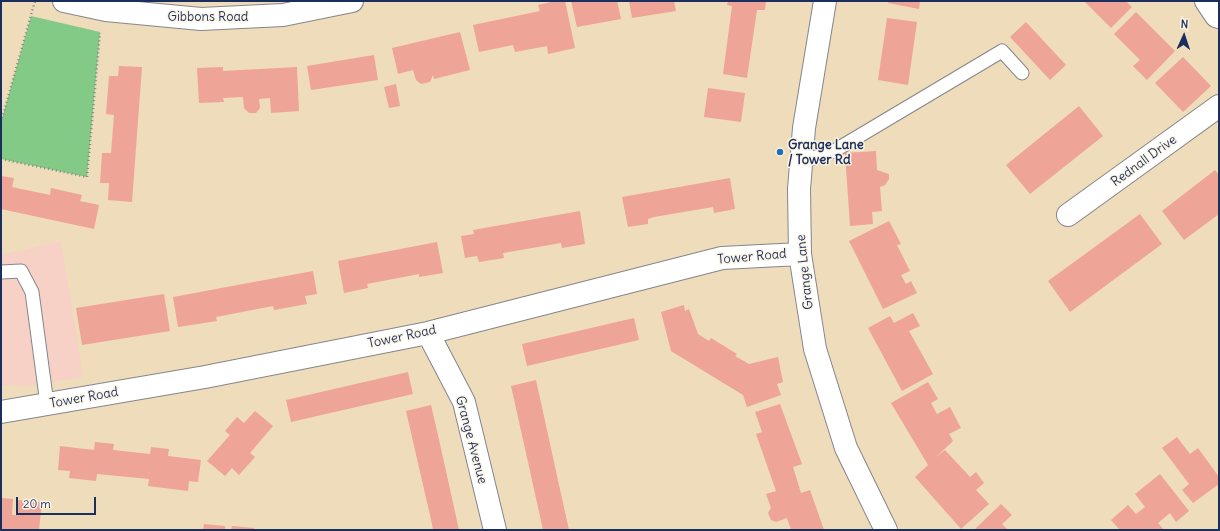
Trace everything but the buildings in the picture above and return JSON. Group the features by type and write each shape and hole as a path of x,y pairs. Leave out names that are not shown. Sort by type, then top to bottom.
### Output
{"street":[{"name":"Gibbons Road","path":"64,1 102,9 165,17 201,19 283,15 352,1"},
{"name":"Grange Lane","path":"825,1 804,128 799,190 800,254 815,349 846,448 886,530"},
{"path":"1206,1 1216,16 1219,17"},
{"name":"Rednall Drive","path":"1068,215 1219,106"},
{"name":"Tower Road","path":"1,412 205,377 428,332 722,258 800,254"},
{"name":"Grange Avenue","path":"428,332 464,402 495,530"}],"lane":[{"path":"802,162 834,151 1002,51 1022,73"},
{"path":"1,272 21,271 32,292 47,404"}],"path":[{"path":"1,122 35,1"},
{"path":"1,159 87,177 102,9"}],"shaded area":[{"path":"61,241 83,377 29,386 1,385 1,255"}],"green space":[{"path":"31,16 100,32 87,177 1,159 1,122"}],"place":[{"name":"Grange Lane / Tower Rd","path":"780,152"}]}
